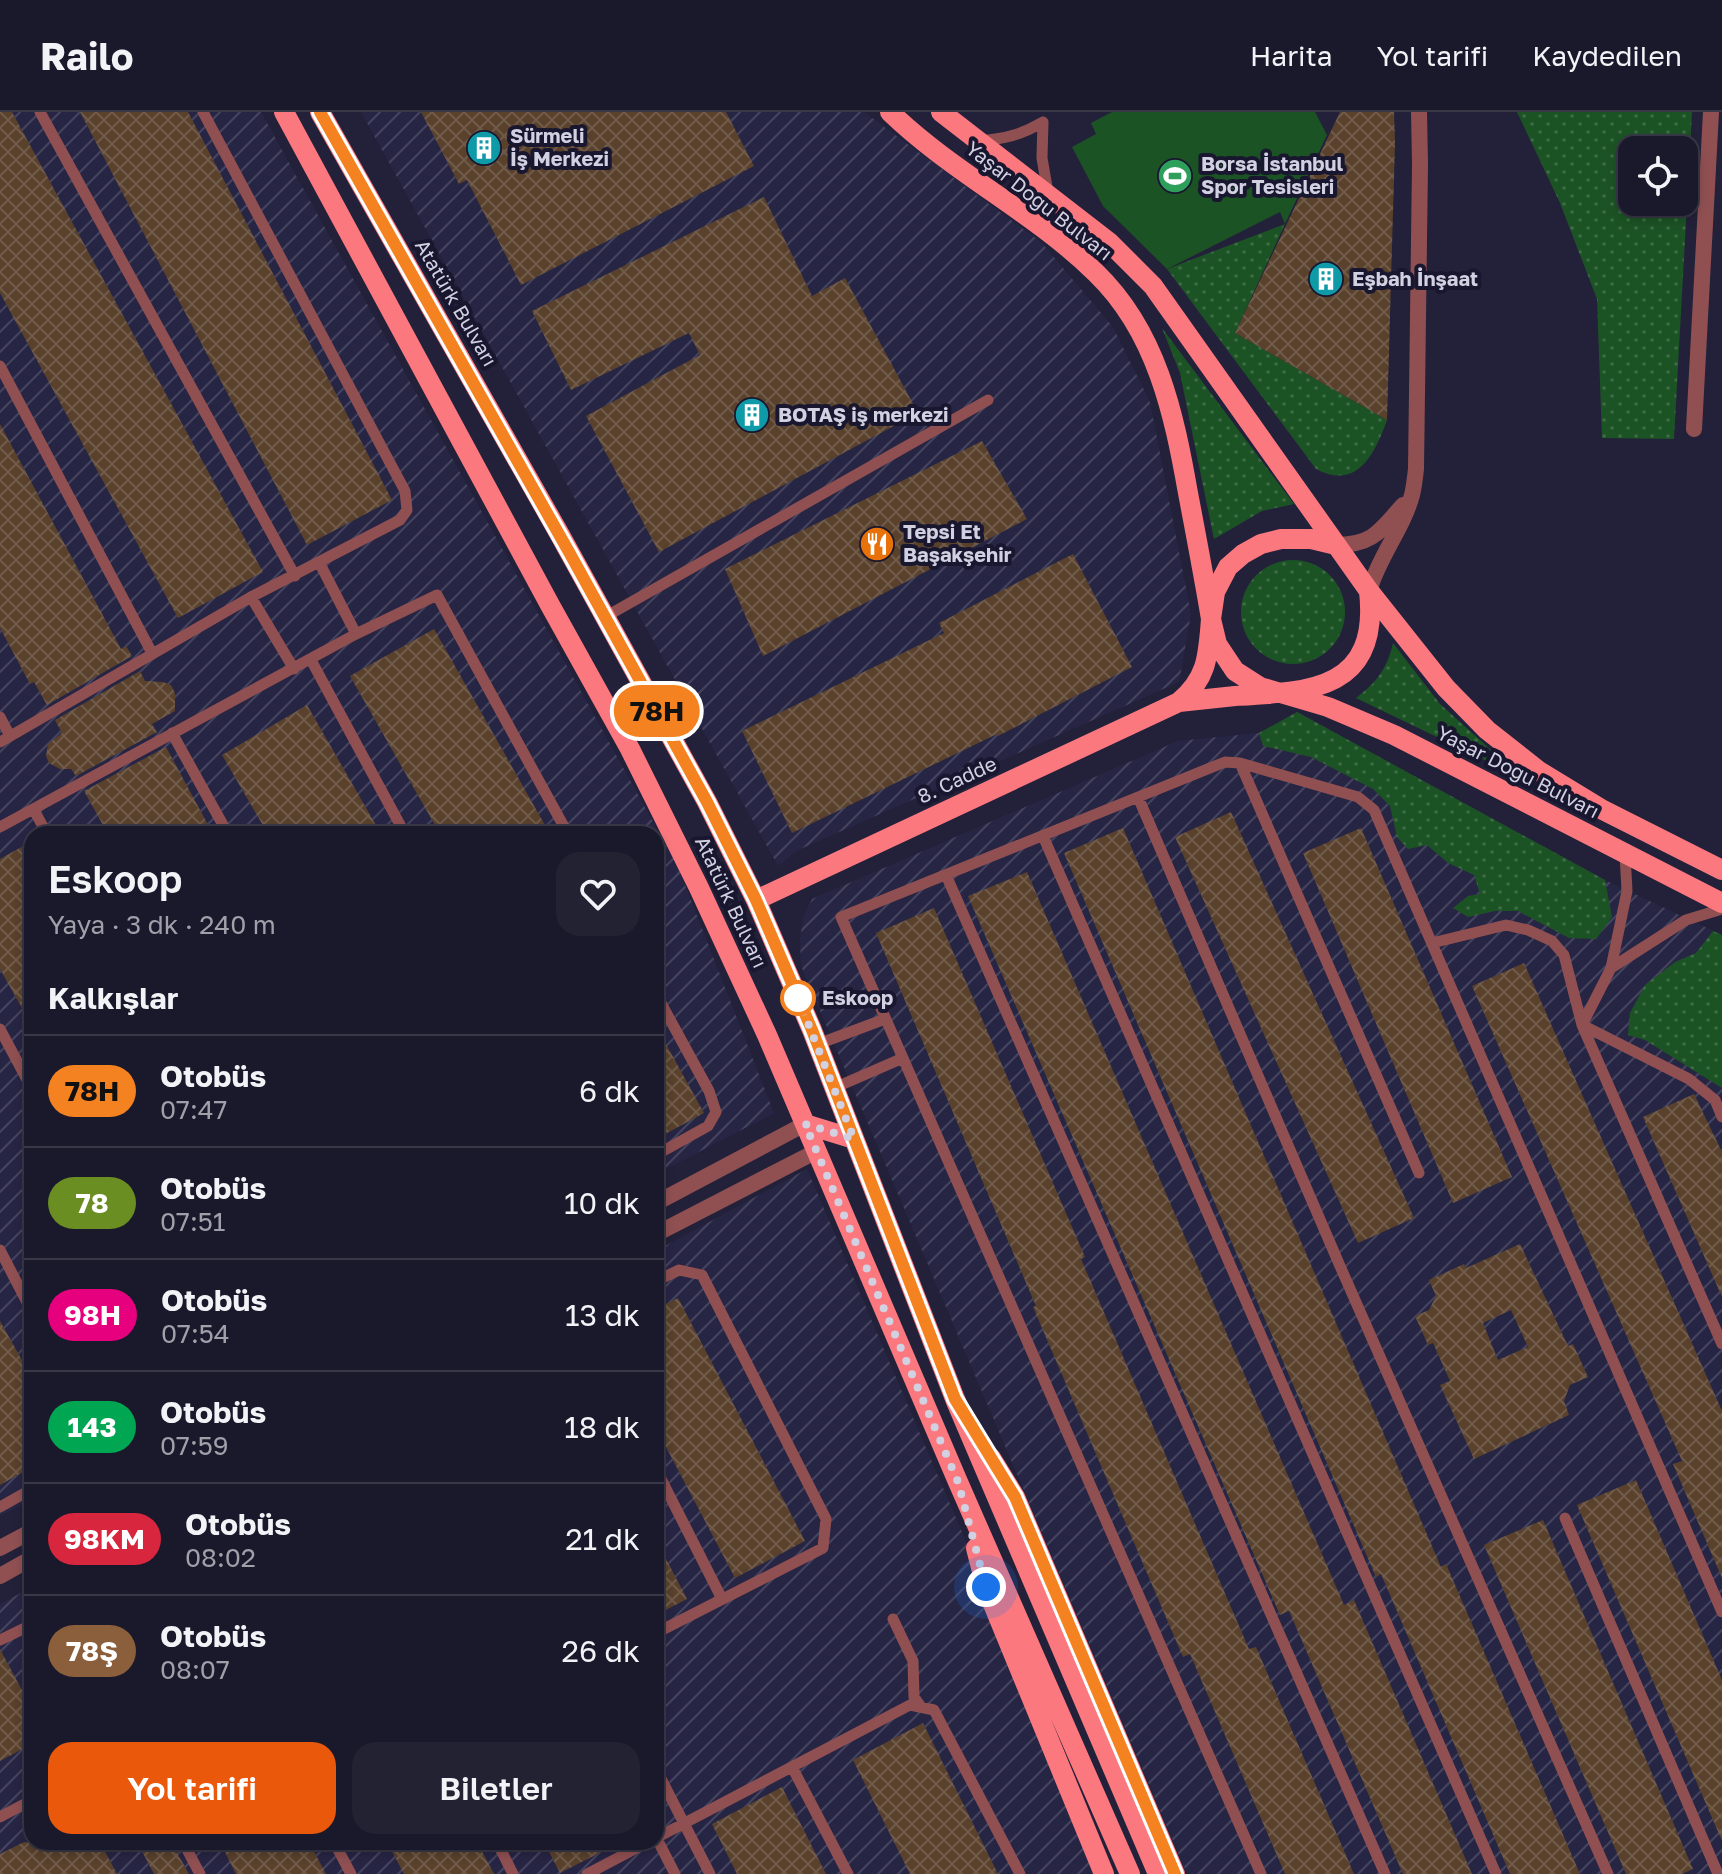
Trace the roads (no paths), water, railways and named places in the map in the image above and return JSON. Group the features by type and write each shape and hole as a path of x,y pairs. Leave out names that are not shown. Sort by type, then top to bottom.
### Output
{"main road":[{"name":"Atatürk Bulvarı","path":"284,112 630,749 724,941 1130,1874"},
{"name":"Atatürk Bulvarı","path":"320,112 605,617 707,802 756,900 818,1044 955,1399 1158,1874"},
{"name":"Yaşar Doğu Bulvarı","path":"890,112 935,152 1064,245 1097,274 1121,303 1149,349 1165,386 1175,421 1217,644 1235,671 1260,687 1328,707 1394,735 1722,906"},
{"name":"Yaşar Doğu Bulvarı","path":"941,112 1110,243 1153,286 1369,591 1446,688 1487,730 1539,771 1603,810 1722,870"},
{"name":"Yaşar Doğu Bulvarı","path":"1179,702 1200,679 1209,651 1215,592 1221,577 1243,554 1261,544 1281,539 1311,539 1336,545"},
{"path":"1179,702 1287,694 1320,687 1339,677 1353,665 1367,636 1369,591"},
{"name":"8. Cadde","path":"756,900 1179,702"},
{"path":"805,1124 854,1139"},
{"path":"955,1399 1015,1497 1175,1874"},
{"path":"958,1482 986,1587 1104,1874"}],"street":[{"path":"1369,591 1375,571 1404,517 1412,495 1416,469 1419,112"},
{"path":"1694,429 1711,112"},
{"path":"1336,545 1368,542 1412,495"},
{"path":"664,1199 805,1124"},
{"path":"664,1230 817,1151"},
{"path":"0,1548 24,1535"},
{"path":"0,1576 24,1562"}],"lane":[{"path":"40,112 295,576"},
{"path":"0,717 5,739 251,597 400,520 407,510 405,491 203,112"},
{"path":"979,141 1025,133 1043,122 1042,158 1048,193"},
{"path":"0,366 152,653"},
{"path":"605,617 988,400"},
{"path":"319,562 356,634"},
{"path":"0,827 356,634 437,595 564,826"},
{"path":"251,597 294,669"},
{"path":"311,660 401,826"},
{"path":"172,733 224,826"},
{"path":"1261,1874 841,917 1225,762 1240,763 1358,797 1374,810 1722,1612"},
{"path":"1240,763 1419,1173"},
{"path":"1138,797 1346,1280 1608,1874"},
{"path":"34,810 43,826"},
{"path":"1043,836 1496,1874"},
{"path":"1582,1025 1611,968 1627,891 1625,854"},
{"path":"946,875 1385,1874"},
{"path":"1611,968 1686,920 1722,906"},
{"path":"1432,943 1506,925 1528,930 1552,941 1564,955 1582,1025 1722,1344"},
{"path":"664,1009 709,1091 716,1112 708,1126 664,1151"},
{"path":"818,1044 885,1019"},
{"path":"1582,1025 1689,1079 1715,1100 1722,1117"},
{"path":"0,1029 24,1074"},
{"path":"834,1088 903,1058"},
{"path":"0,1250 24,1296"},
{"path":"664,1277 679,1270 702,1275 826,1519 823,1548 664,1629"},
{"path":"664,1485 722,1599"},
{"path":"0,1507 24,1494"},
{"path":"1565,1518 1718,1874"},
{"path":"893,1619 913,1661 914,1697 921,1707"},
{"path":"0,1640 24,1628"},
{"path":"664,1834 910,1705 934,1710 1020,1874"},
{"path":"792,1767 848,1874"},
{"path":"664,1784 710,1874"},
{"path":"0,1817 24,1804"},
{"path":"187,1850 200,1874"},
{"path":"338,1850 351,1874"},
{"path":"501,1850 513,1874"},
{"path":"587,1874 633,1850"},
{"path":"662,1850 675,1874"}],"place":[{"name":"Sürmeli İş Merkezi","path":"484,148"},
{"name":"Borsa İstanbul Spor Tesisleri","path":"1175,176"},
{"name":"Eşbah İnşaat","path":"1326,279"},
{"name":"BOTAŞ iş merkezi","path":"752,415"},
{"name":"Tepsi Et Başakşehir","path":"877,544"},
{"name":"Eskoop","path":"798,998"}]}
